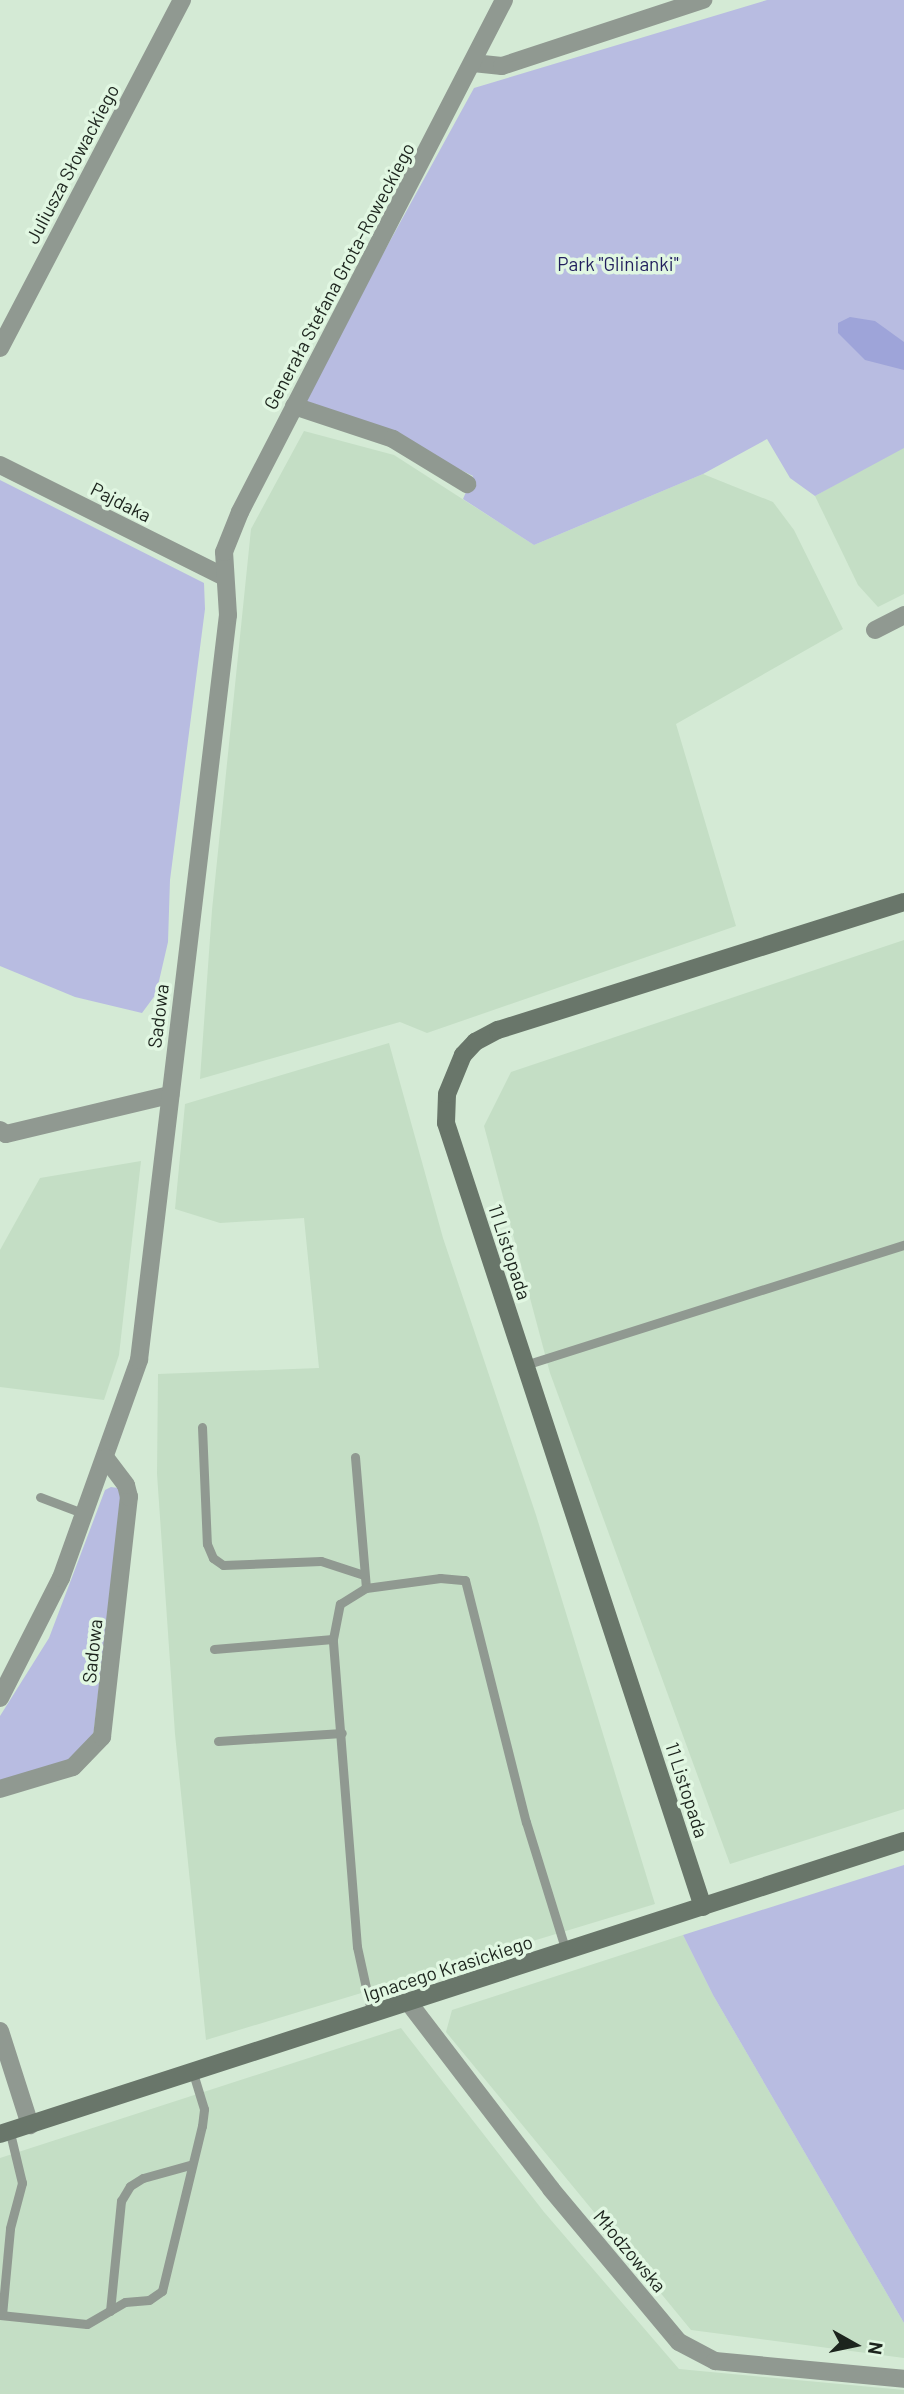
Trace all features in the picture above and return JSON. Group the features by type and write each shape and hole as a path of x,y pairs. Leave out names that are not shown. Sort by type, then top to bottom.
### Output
{"street":[{"name":"Juliusza Słowackiego","path":"0,348 181,0"},
{"name":"Generała Stefana Grota-Roweckiego","path":"223,576 224,552 240,512 504,0"},
{"path":"473,63 502,66 704,0"},
{"path":"294,406 393,439 467,484"},
{"name":"Pajdaka","path":"0,465 223,576"},
{"name":"Sadowa","path":"0,1698 41,1626 106,1458 139,1360 228,615 229,595 223,576"},
{"path":"875,630 904,615"},
{"name":"11 Listopada","path":"703,1907 446,1123 447,1094 463,1055 498,1030 904,902"},
{"path":"2,1135 170,1095"},
{"name":"Sadowa","path":"0,1789 73,1767 102,1737 129,1497 126,1485 106,1458"},
{"name":"Ignacego Krasickiego","path":"4,2136 30,2125 904,1841"},
{"name":"Młodzowska","path":"409,2003 551,2189 679,2342 715,2361 904,2379"},
{"path":"0,2031 30,2125"}],"lane":[{"path":"525,1365 904,1245"},
{"path":"202,1427 207,1544 213,1558 223,1565 321,1561 365,1575"},
{"path":"355,1457 366,1588"},
{"path":"40,1497 85,1514"},
{"path":"372,2015 357,1947 333,1639 340,1604 366,1588 440,1578 465,1580 526,1822 566,1951"},
{"path":"214,1649 333,1639"},
{"path":"218,1741 342,1733"},
{"path":"4,2136 22,2183 9,2228 1,2315 87,2324 125,2302 149,2300 162,2291 204,2109 193,2072"},
{"path":"110,2311 121,2201 130,2186 143,2178 190,2165"}],"shaded area":[{"path":"850,317 875,321 904,342 904,370 865,360 838,333 838,323"},
{"path":"304,431 394,455 534,545 703,474 773,502 794,530 843,629 676,724 736,926 427,1033 400,1022 200,1079 212,910 251,529"},
{"path":"904,446 904,594 878,607 858,585 815,496"},
{"path":"904,940 904,1809 730,1864 550,1373 484,1126 511,1072"},
{"path":"389,1043 443,1238 536,1515 655,1904 206,2040 175,1734 157,1474 158,1374 319,1368 304,1218 220,1223 175,1209 185,1104"},
{"path":"141,1161 119,1355 104,1400 0,1387 0,1250 40,1178"},
{"path":"683,1935 713,1995 904,2323 904,2358 691,2330 446,2032 452,2010"},
{"path":"401,2028 544,2212 679,2369 904,2390 904,2394 0,2394 0,2158"}],"green space":[{"name":"Park \"Glinianki\"","path":"767,0 904,0 904,448 815,496 790,478 767,439 703,474 534,545 463,499 473,476 364,422 301,403 474,88"},
{"path":"0,480 204,583 205,609 170,880 168,942 156,994 142,1013 75,997 0,966"},
{"path":"118,1488 121,1497 93,1738 75,1758 0,1782 0,1716 49,1638 105,1490"},
{"path":"904,1865 904,2323 713,1995 683,1935"}]}
